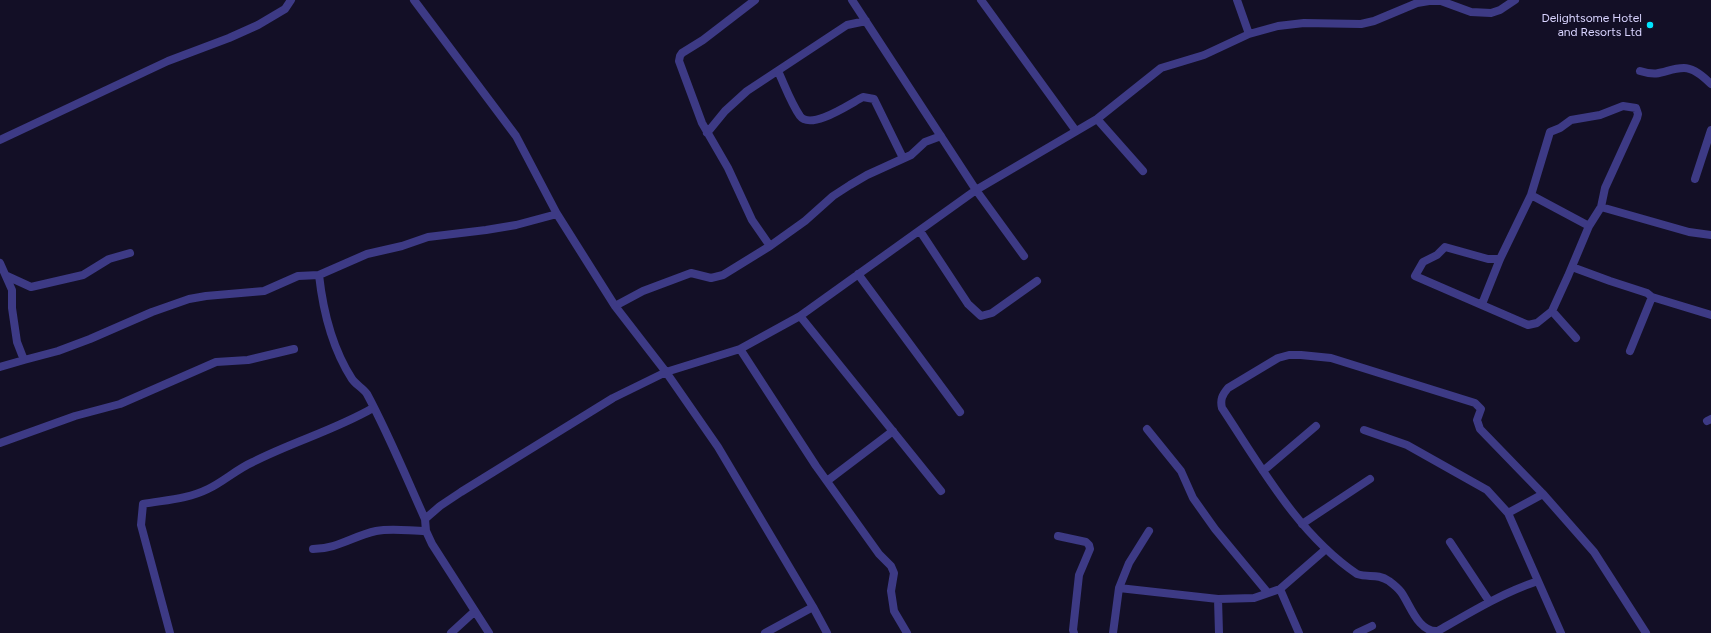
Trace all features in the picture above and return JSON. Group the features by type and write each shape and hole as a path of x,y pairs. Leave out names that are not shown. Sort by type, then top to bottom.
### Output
{"street":[{"path":"0,140 168,61 229,38 258,25 285,9 291,0"},
{"path":"414,0 516,136 557,214 615,306 666,372 718,446 827,633"},
{"path":"755,0 680,56 679,61 707,133 728,168 752,220 770,246"},
{"path":"852,0 976,190 1024,256"},
{"path":"981,0 1076,131"},
{"path":"1237,0 1249,34"},
{"path":"425,520 440,506 461,492 613,398 666,372 740,349 800,316 976,190 1097,119 1161,68 1204,55 1249,34 1278,26 1304,23 1361,24 1374,21 1417,3 1429,1 1441,1 1471,12 1491,14 1516,0"},
{"path":"707,133 725,111 747,91 778,72 847,25 866,21"},
{"path":"1640,71 1648,74 1657,74 1684,68 1689,69 1711,84"},
{"path":"778,72 800,116 808,121 814,121 829,115 863,97 874,99 903,158"},
{"path":"1482,304 1500,259 1531,195 1550,132 1560,128 1572,120 1600,115 1623,106 1636,108 1638,114 1637,118 1605,188 1600,207 1589,226 1552,311 1537,323 1528,325 1415,276 1423,262 1437,255 1445,247 1488,259 1500,259"},
{"path":"1097,119 1143,171"},
{"path":"1695,179 1711,130"},
{"path":"615,306 643,291 691,273 711,278 723,275 770,246 805,221 833,196 850,185 903,158 912,155 925,142 940,136"},
{"path":"1531,195 1589,226"},
{"path":"1600,207 1689,232 1711,235"},
{"path":"0,367 58,351 152,312 189,299 264,291 298,276 319,275 367,254 402,246 428,237 516,225 557,214"},
{"path":"920,231 968,304 981,316 992,313 1038,281"},
{"path":"7,276 31,287 82,275 109,259 130,253"},
{"path":"0,263 12,290 12,308 17,342 24,360"},
{"path":"1572,267 1647,293 1652,297 1711,315"},
{"path":"858,274 960,412"},
{"path":"319,275 324,306 333,339 353,380 366,393 392,445 425,520 426,531 432,544 489,633"},
{"path":"1630,351 1652,297"},
{"path":"1552,311 1576,338"},
{"path":"800,316 941,491"},
{"path":"0,443 75,416 126,402 216,362 248,360 294,349"},
{"path":"740,349 826,481 879,554 891,566 894,573 891,591 894,610 907,633"},
{"path":"1538,581 1517,588 1489,601 1438,631 1433,633 1426,630 1421,626 1400,591 1389,581 1377,575 1362,576 1356,574 1326,549 1302,524 1263,471 1222,408 1222,394 1228,388 1278,358 1288,355 1301,355 1331,358 1475,403 1481,409 1477,420 1480,429 1543,494 1594,552 1646,633"},
{"path":"170,633 141,525 143,504 186,497 209,489 227,476 253,462 352,420 373,408"},
{"path":"1263,471 1316,426"},
{"path":"1147,429 1181,471 1193,498 1215,529 1268,593"},
{"path":"1364,430 1407,446 1488,490 1508,513 1561,633"},
{"path":"826,481 893,431"},
{"path":"1302,524 1370,479"},
{"path":"1508,513 1543,494"},
{"path":"313,549 327,549 374,532 392,529 426,531"},
{"path":"1113,633 1119,588 1129,564 1149,531"},
{"path":"1058,536 1086,542 1090,549 1079,575 1073,630 1074,633"},
{"path":"1450,542 1489,601"},
{"path":"1119,588 1218,599 1254,598 1280,588 1326,549"},
{"path":"1280,588 1299,633"},
{"path":"1218,599 1219,633"},
{"path":"765,633 813,607"},
{"path":"451,633 475,610"},
{"path":"1358,633 1372,626"}],"place":[{"name":"Delightsome Hotel and Resorts Ltd","path":"1650,25"}]}
